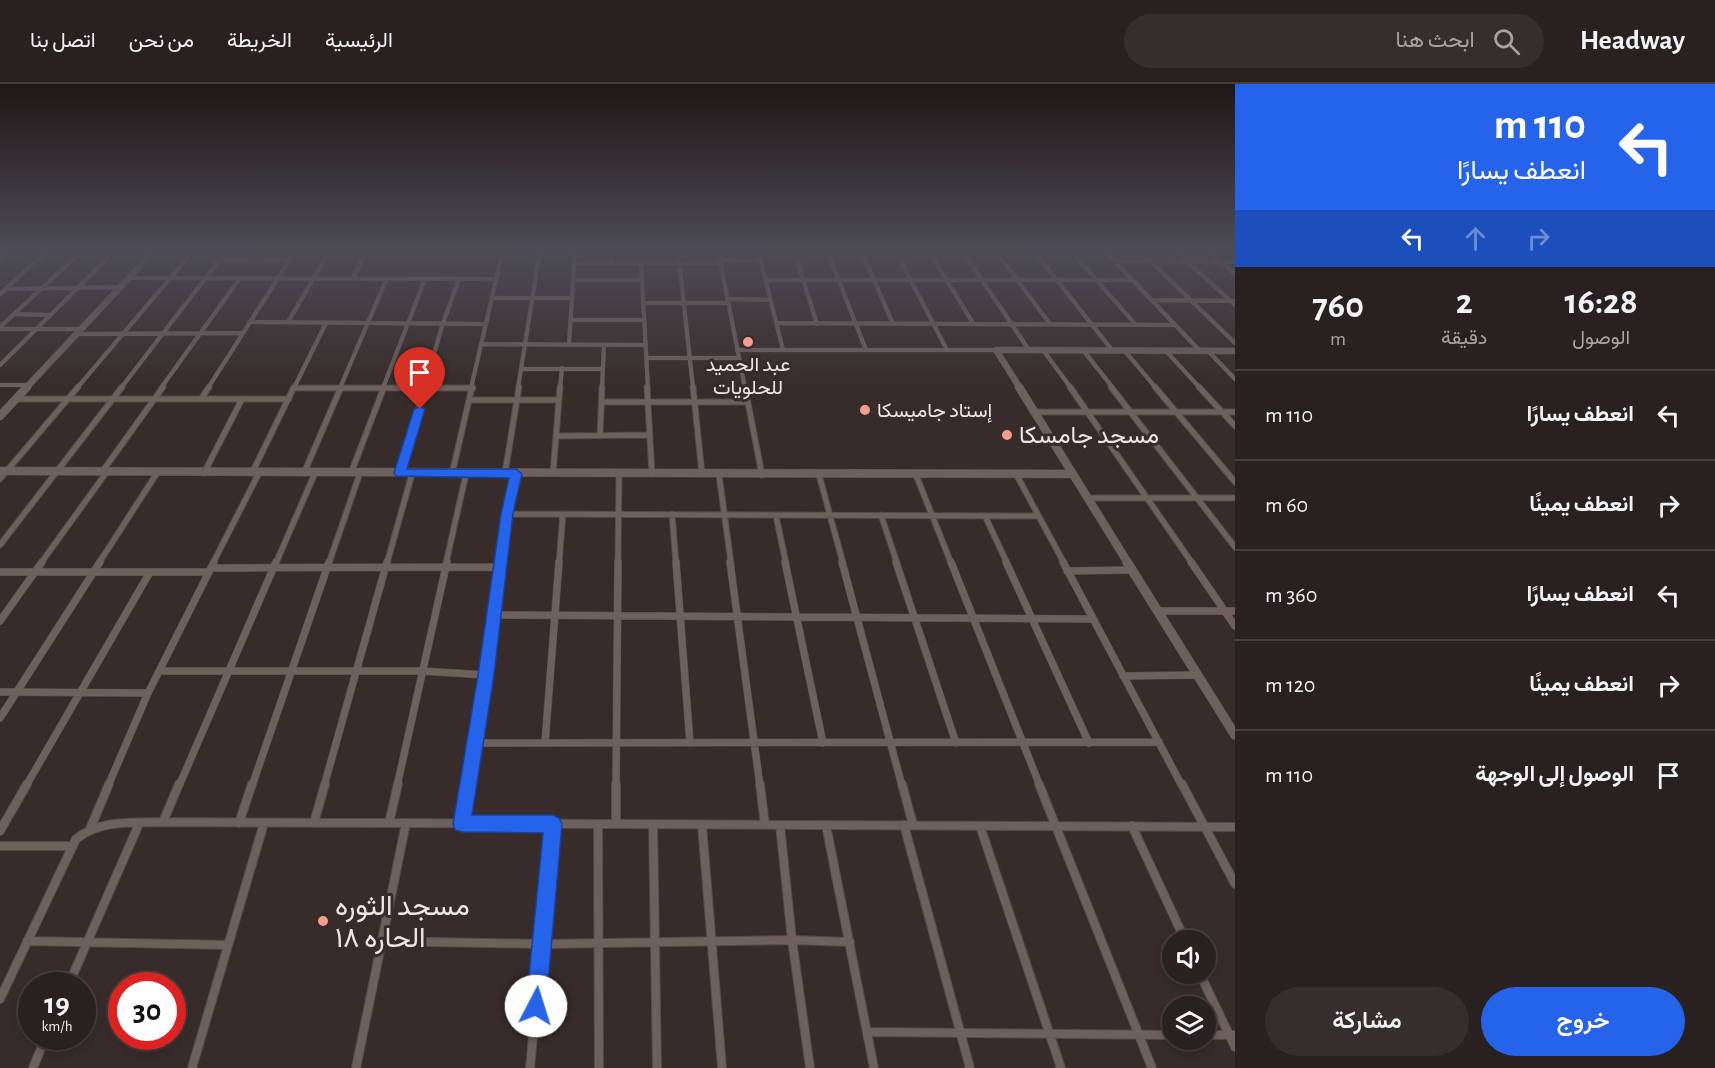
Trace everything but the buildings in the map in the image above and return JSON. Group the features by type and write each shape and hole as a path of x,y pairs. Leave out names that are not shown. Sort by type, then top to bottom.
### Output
{"street":[{"path":"0,328 33,296"},
{"path":"0,364 70,296"},
{"path":"0,416 114,296"},
{"path":"0,479 4,471 156,296"},
{"path":"0,545 191,296"},
{"path":"0,621 227,296"},
{"path":"201,399 266,296"},
{"path":"288,322 303,296"},
{"path":"304,473 379,296"},
{"path":"239,822 328,567 382,388 418,296"},
{"path":"400,473 453,296"},
{"path":"643,296 652,474"},
{"path":"682,296 702,474"},
{"path":"726,296 762,475"},
{"path":"769,296 783,350"},
{"path":"809,296 817,324"},
{"path":"846,296 866,350"},
{"path":"882,296 893,324"},
{"path":"918,296 947,350"},
{"path":"956,296 974,323"},
{"path":"993,296 1029,350"},
{"path":"1030,296 1050,324"},
{"path":"1070,296 1112,350"},
{"path":"1111,296 1136,325"},
{"path":"1148,296 1235,379"},
{"path":"1186,296 1235,343"},
{"path":"452,474 471,400 492,298 572,298 569,345"},
{"path":"505,473 532,298"},
{"path":"643,303 770,300"},
{"path":"1152,300 1233,302"},
{"path":"14,314 50,315"},
{"path":"570,320 644,320"},
{"path":"249,322 486,324"},
{"path":"90,829 148,693 210,570 326,323"},
{"path":"777,323 1175,324"},
{"path":"0,328 124,333 242,333"},
{"path":"481,344 645,345"},
{"path":"600,436 604,345"},
{"path":"736,350 1235,351"},
{"path":"996,350 1234,733"},
{"path":"1043,350 1088,411 1235,626"},
{"path":"1083,350 1235,548"},
{"path":"1124,350 1235,482"},
{"path":"1166,351 1235,426"},
{"path":"646,358 739,358"},
{"path":"553,473 562,368"},
{"path":"521,369 603,369"},
{"path":"0,385 30,385"},
{"path":"294,388 473,388"},
{"path":"15,399 289,399"},
{"path":"204,473 242,399"},
{"path":"471,400 559,400"},
{"path":"602,402 747,402"},
{"path":"1034,412 1235,412"},
{"path":"556,436 650,435"},
{"path":"4,471 719,475 1072,474"},
{"path":"0,718 157,473"},
{"path":"163,822 315,473"},
{"path":"314,823 412,474"},
{"path":"389,823 466,474"},
{"path":"462,824 473,743 486,675 492,615 507,514 516,474"},
{"path":"616,824 619,474"},
{"path":"1016,474 1235,884"},
{"path":"719,475 765,825"},
{"path":"819,475 890,743 970,1068"},
{"path":"916,475 1152,1068"},
{"path":"1088,498 1235,498"},
{"path":"507,514 1038,516"},
{"path":"545,743 563,514"},
{"path":"672,514 690,743"},
{"path":"881,515 956,743"},
{"path":"776,516 824,743"},
{"path":"985,516 1089,743"},
{"path":"0,572 499,567"},
{"path":"1067,571 1132,570"},
{"path":"0,831 150,572"},
{"path":"1158,611 1235,611"},
{"path":"492,615 1093,619"},
{"path":"159,671 356,670 486,675"},
{"path":"1123,676 1198,675"},
{"path":"0,692 148,693"},
{"path":"473,743 1159,742"},
{"path":"0,999 73,846 82,833 90,829 163,822 1235,827"},
{"path":"192,1068 264,823"},
{"path":"356,1068 406,823"},
{"path":"74,972 139,824"},
{"path":"530,1068 553,824"},
{"path":"598,824 599,1068"},
{"path":"653,824 657,1068"},
{"path":"702,825 722,1068"},
{"path":"780,825 792,940 810,1068"},
{"path":"826,825 874,1068"},
{"path":"980,826 1061,1068"},
{"path":"1132,826 1180,930"},
{"path":"0,846 73,846"},
{"path":"382,940 542,944 711,940 850,942"},
{"path":"27,941 228,945"},
{"path":"1205,984 1232,1035 1235,1047"},
{"path":"868,1032 1162,1035"},
{"path":"1216,1035 1232,1035"},
{"path":"33,1068 40,1050"}],"place":[{"name":"عبد الحميد للحلويات","path":"748,342"},
{"name":"إستاد جاميسكا","path":"865,410"},
{"name":"مسجد جامسكا","path":"1007,435"},
{"name":"مسجد الثوره الحاره ١٨","path":"323,921"}],"route":[{"path":"420,409 400,473 516,474 507,514 492,615 486,675 473,743 462,824 553,824 536,1006"}]}
